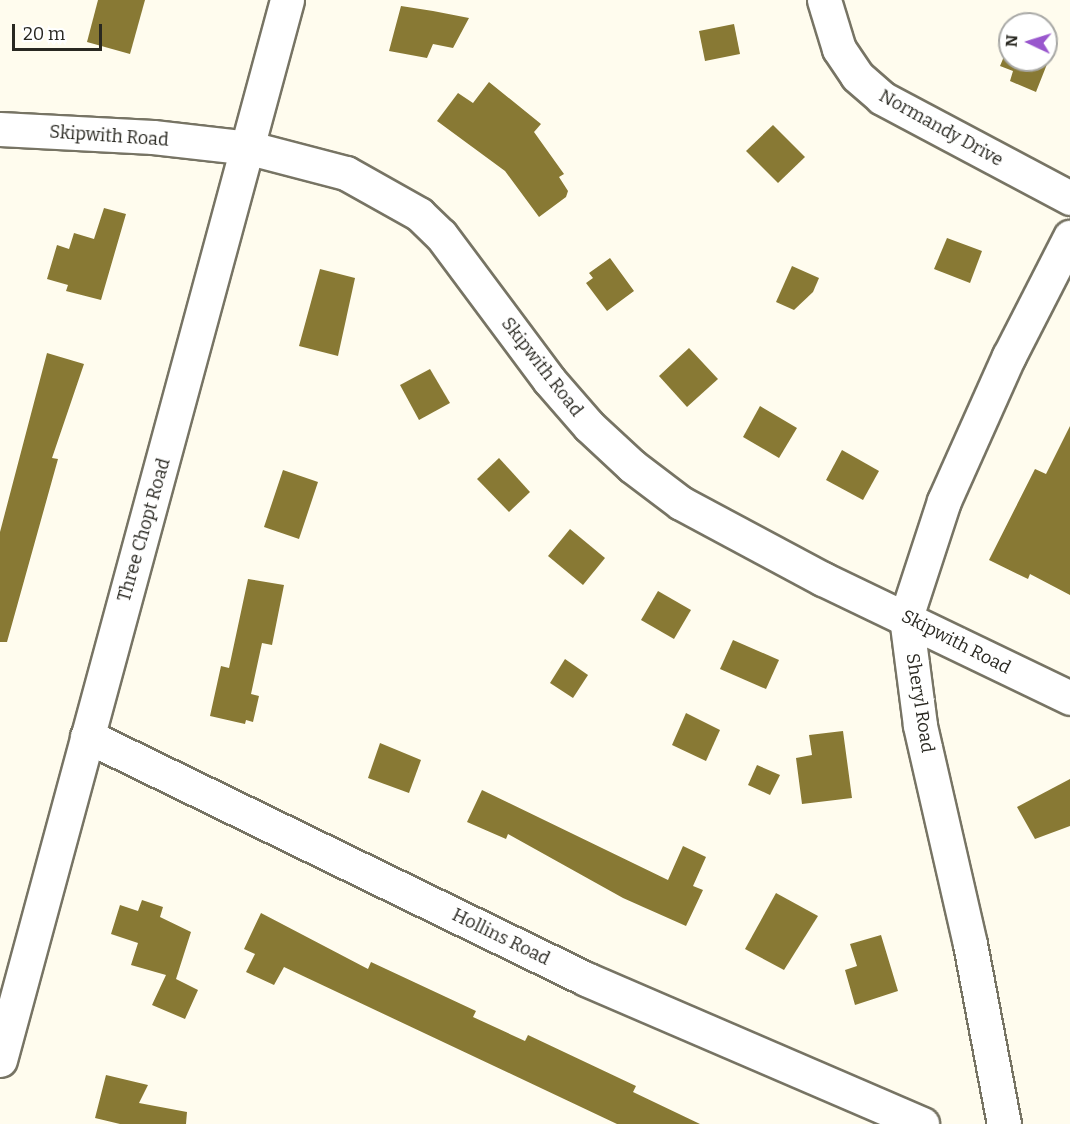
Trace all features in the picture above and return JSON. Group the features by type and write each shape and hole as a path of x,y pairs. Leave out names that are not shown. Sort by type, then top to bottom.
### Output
{"street":[{"name":"Three Chopt Road","path":"0,1060 250,148 287,0"},
{"name":"Normandy Drive","path":"824,0 839,49 857,76 882,98 1070,198"},
{"name":"Skipwith Road","path":"0,129 153,137 250,148 346,173 419,214 441,235 549,380 589,426 632,466 681,503 823,579 1070,698"},
{"name":"Sheryl Road","path":"1004,1124 970,944 920,725 906,617 944,501 1010,356 1070,237"},
{"name":"Hollins Road","path":"87,736 586,979 922,1124"}],"building":[{"path":"98,0 145,0 130,54 87,42"},
{"path":"401,6 469,18 453,48 433,44 427,58 389,51"},
{"path":"734,24 740,54 705,61 699,31"},
{"path":"1013,72 1044,72 1036,92 1010,81"},
{"path":"489,82 541,124 534,132 564,174 559,177 568,191 566,197 539,217 505,171 437,121 458,93 473,103"},
{"path":"773,125 805,157 778,183 746,151"},
{"path":"104,208 126,214 101,300 66,291 68,285 47,279 57,245 69,249 74,233 94,239"},
{"path":"947,238 982,251 970,283 934,269"},
{"path":"610,258 634,291 607,311 586,283 593,278 589,273"},
{"path":"792,266 819,278 813,292 794,310 776,302"},
{"path":"320,269 355,278 338,356 299,346"},
{"path":"689,348 718,379 687,407 659,376"},
{"path":"47,353 84,364 52,458 58,459 7,642 0,642 0,532"},
{"path":"430,369 450,403 419,420 400,385"},
{"path":"760,406 797,428 779,458 743,437"},
{"path":"1070,426 1070,595 1030,574 1028,579 989,560 1035,469 1046,474"},
{"path":"842,450 879,471 863,500 826,480"},
{"path":"499,458 530,492 509,512 477,479"},
{"path":"283,470 318,482 299,539 264,527"},
{"path":"570,529 605,558 583,585 548,556"},
{"path":"248,579 284,585 272,645 262,643 251,694 259,696 253,722 246,720 245,724 210,716 221,666 229,668"},
{"path":"658,591 691,610 674,639 641,620"},
{"path":"733,640 779,660 766,689 720,669"},
{"path":"565,659 588,675 573,698 550,683"},
{"path":"686,713 720,730 706,761 672,745"},
{"path":"843,731 852,798 802,804 796,758 812,755 809,735"},
{"path":"380,743 421,760 409,793 368,778"},
{"path":"757,765 780,775 770,795 748,785"},
{"path":"1070,779 1070,826 1035,839 1017,807"},
{"path":"482,790 668,880 683,846 706,857 693,886 703,890 686,926 623,898 508,834 506,839 467,822"},
{"path":"776,893 818,916 784,970 745,949"},
{"path":"142,900 163,907 160,917 191,932 176,979 198,990 185,1019 152,1005 166,975 131,965 138,943 111,934 120,905 138,911"},
{"path":"261,913 368,969 371,962 476,1011 473,1017 525,1041 528,1035 636,1086 633,1092 700,1124 617,1124 284,967 274,985 246,972 255,954 244,949"},
{"path":"881,935 898,991 855,1005 845,970 857,966 850,944"},
{"path":"106,1075 148,1085 139,1103 187,1112 186,1124 120,1124 95,1118"}]}
